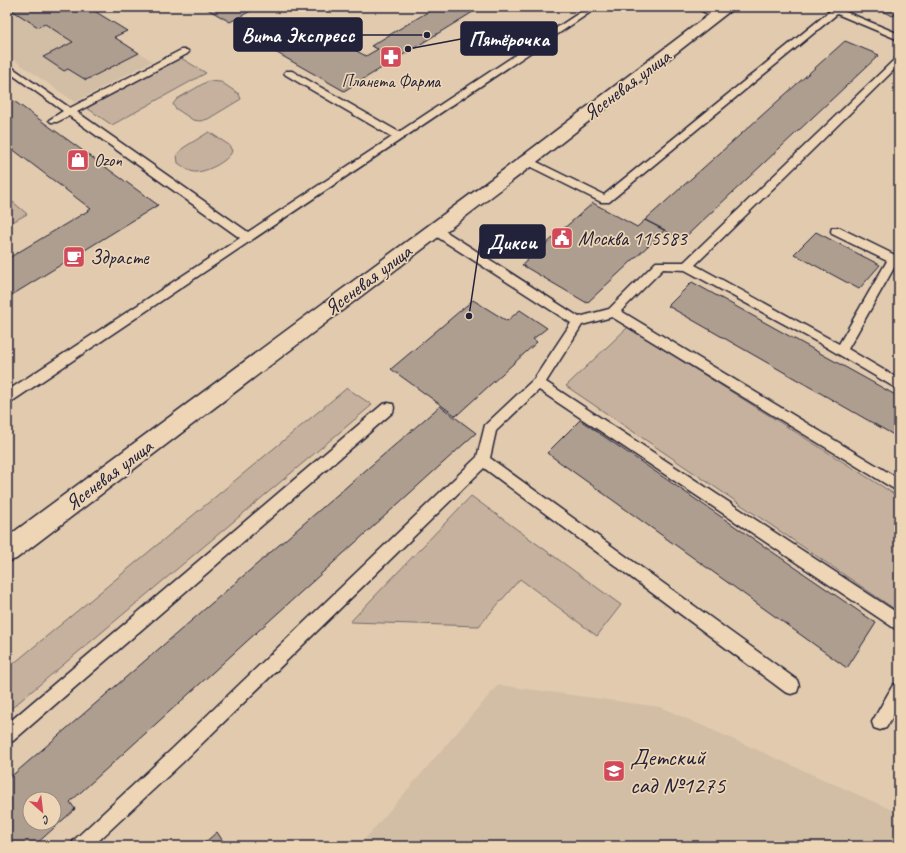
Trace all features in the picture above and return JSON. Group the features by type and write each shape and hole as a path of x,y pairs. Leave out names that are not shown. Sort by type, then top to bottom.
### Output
{"main road":[{"name":"Ясеневая улица","path":"7,552 527,161 723,11"}],"lane":[{"path":"7,398 594,7"},
{"path":"698,7 723,11"},
{"path":"826,7 899,37"},
{"path":"527,161 605,200 836,11"},
{"path":"54,120 184,52"},
{"path":"687,266 899,60"},
{"path":"7,67 248,238"},
{"path":"289,73 399,137"},
{"path":"435,230 578,322"},
{"path":"836,231 893,259 841,351"},
{"path":"80,846 188,746 483,460 490,429 538,383 578,322 613,312 660,265 687,266 841,351 899,385"},
{"path":"613,312 899,486"},
{"path":"538,383 899,623"},
{"path":"7,735 388,408"},
{"path":"483,460 791,686"},
{"path":"880,722 899,690"}],"shaded area":[{"path":"7,7 88,7 127,31 115,37 152,61 75,102 7,55"},
{"path":"181,58 206,73 112,125 87,108"},
{"path":"208,81 221,82 239,94 241,99 208,119 200,121 193,120 175,108 173,104 177,99"},
{"path":"209,132 229,145 232,151 226,159 216,166 199,172 190,171 178,163 177,155 183,148"},
{"path":"7,197 27,214 7,225"},
{"path":"628,327 899,497 899,612 566,386"},
{"path":"347,388 372,405 7,712 7,669"},
{"path":"471,496 621,605 597,636 520,579 479,626 350,622"},
{"name":"Детский сад №1275","path":"498,685 660,707 899,813 899,846 359,846"}],"building":[{"path":"7,7 88,7 127,31 114,37 139,53 86,80 68,69 64,71 43,57 73,42 45,24 38,27"},
{"path":"204,7 258,7 230,22"},
{"path":"436,7 481,7 344,91 263,45 304,23 366,56 378,49 371,46"},
{"path":"882,7 899,7 899,12 893,16 881,11 884,8"},
{"path":"845,41 879,55 682,240 645,220"},
{"path":"7,96 158,205 7,298 7,259 91,209 7,145"},
{"path":"593,203 637,227 645,220 665,230 587,303 522,265"},
{"path":"816,232 880,265 859,289 794,254"},
{"path":"692,282 899,397 899,438 668,306"},
{"path":"473,300 507,321 520,310 547,328 533,339 537,342 456,416 391,369"},
{"path":"440,406 476,433 70,802 75,809 62,821 62,791 22,791 22,831 51,831 34,846 7,846 7,780"},
{"path":"580,420 876,623 847,668 547,453"},
{"path":"217,832 226,846 202,846 202,845"}],"place":[{"name":"Вита Экспресс","path":"427,35"},
{"name":"Пятёрочка","path":"408,49"},
{"name":"Планета Фарма","path":"391,57"},
{"name":"Ozon","path":"78,160"},
{"name":"Москва 115583","path":"562,238"},
{"name":"Здрасте","path":"74,257"},
{"name":"Дикси","path":"469,316"},
{"name":"Детский сад №1275","path":"614,771"}]}
